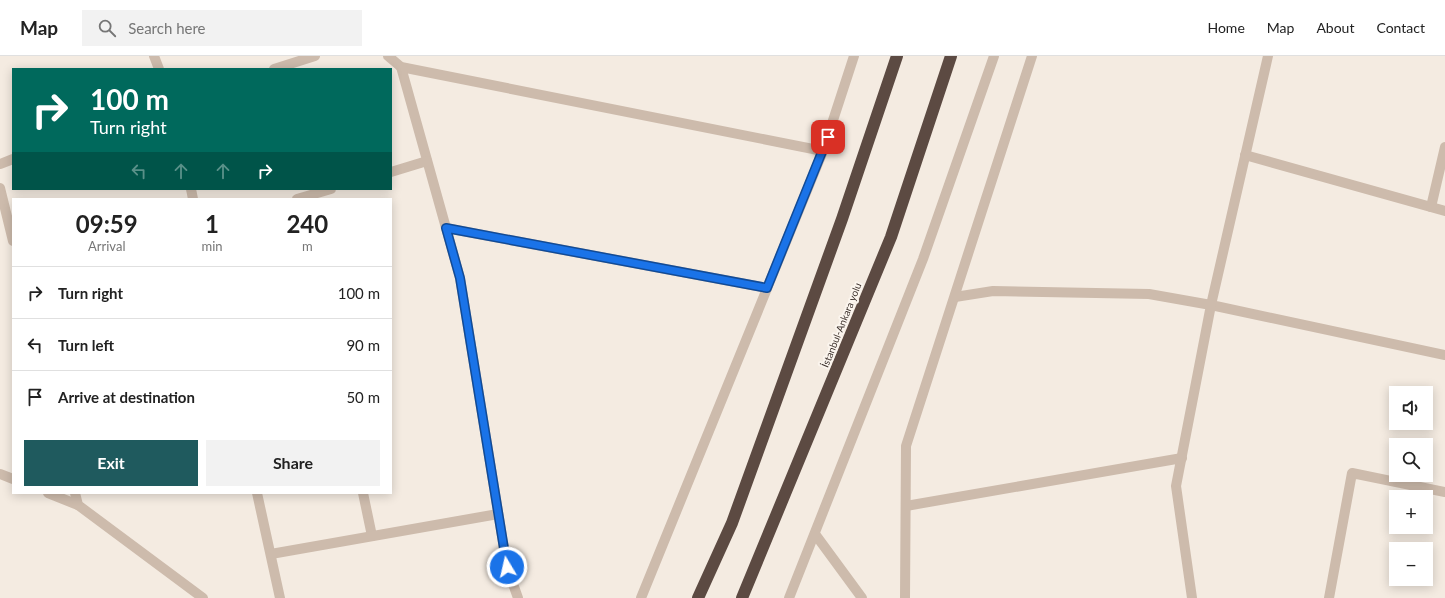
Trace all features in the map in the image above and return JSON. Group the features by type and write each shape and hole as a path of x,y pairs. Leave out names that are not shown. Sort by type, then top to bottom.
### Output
{"highway":[{"path":"698,598 732,523 842,218 897,56"},
{"name":"İstanbul-Ankara yolu","path":"742,598 891,237 951,56"}],"street":[{"path":"154,56 159,68"},
{"path":"277,68 315,56"},
{"path":"388,56 401,67 824,150"},
{"path":"640,598 824,150 854,56"},
{"path":"789,598 923,259 994,56"},
{"path":"905,598 906,446 1032,56"},
{"path":"1192,598 1176,486 1211,305 1268,56"},
{"path":"401,67 460,278 507,567 518,598"},
{"path":"1431,207 1445,147"},
{"path":"1245,155 1445,211"},
{"path":"0,164 12,160"},
{"path":"392,172 427,161"},
{"path":"0,188 12,237"},
{"path":"301,198 328,190"},
{"path":"446,228 767,288"},
{"path":"955,297 993,291 1149,294 1211,305 1445,355"},
{"path":"906,506 1182,458"},
{"path":"1329,598 1352,473 1445,492"},
{"path":"0,474 12,480"},
{"path":"50,494 78,505 202,598"},
{"path":"75,494 78,505"},
{"path":"257,494 280,598"},
{"path":"363,494 372,536"},
{"path":"271,554 498,514"},
{"path":"815,534 862,598"}],"route":[{"path":"507,567 460,278 446,228 767,288 828,137"}]}
